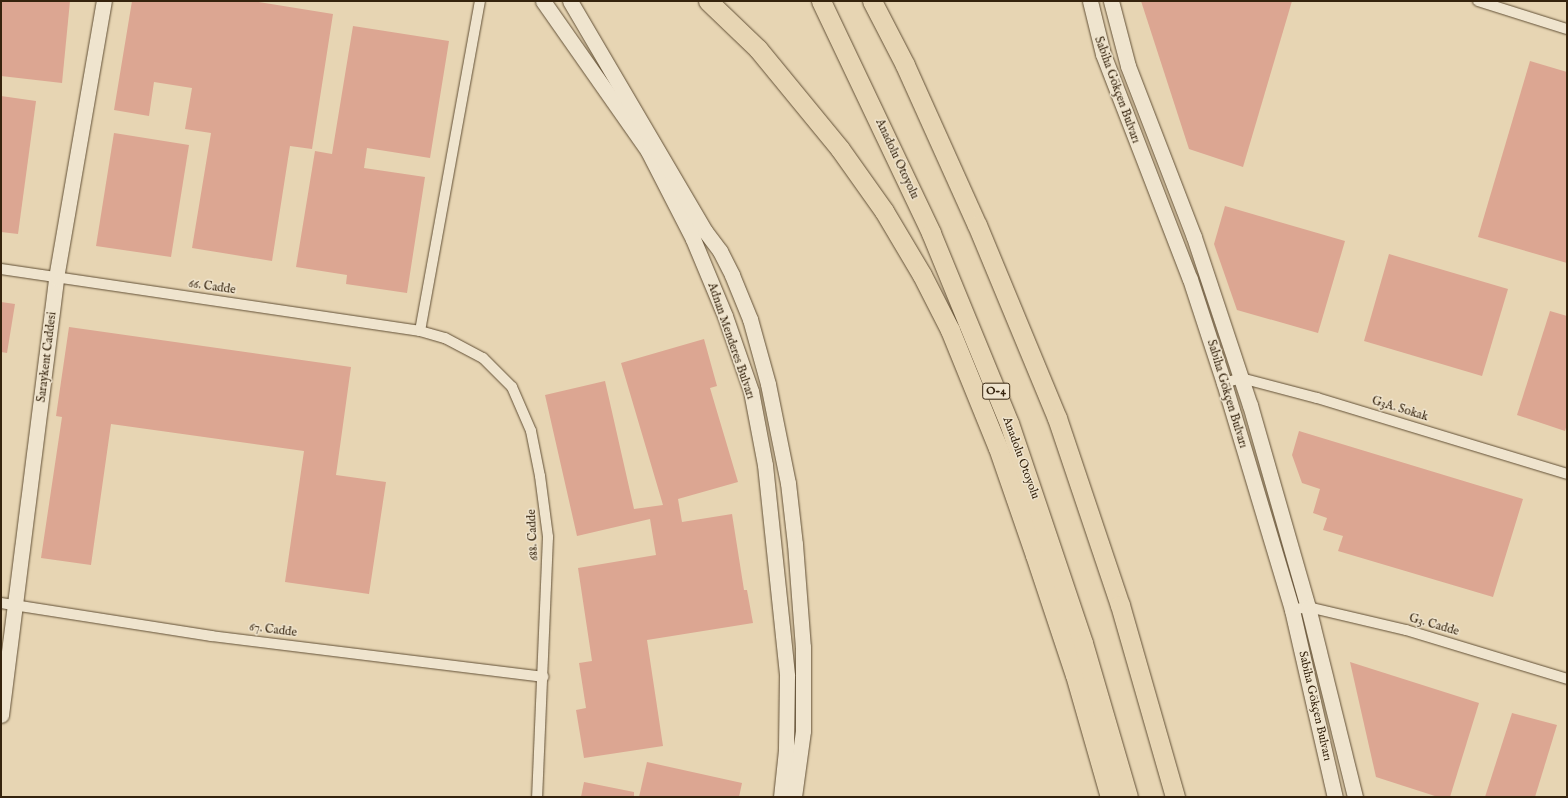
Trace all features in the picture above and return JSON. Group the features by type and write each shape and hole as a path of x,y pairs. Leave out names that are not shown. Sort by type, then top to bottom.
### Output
{"highway":[{"path":"708,1 758,49 840,149 884,211 922,275 973,382 1030,540 1075,675 1110,797"},
{"name":"Anadolu Otoyolu","path":"821,1 931,233 1028,472 1083,643 1128,797"},
{"path":"872,1 942,146 1057,418 1120,606 1176,797"}],"street":[{"name":"Saraykent Caddesi","path":"1,715 56,278 104,1"},
{"path":"420,331 480,1"},
{"name":"Adnan Menderes Bulvarı","path":"544,1 648,151 693,239 726,316 751,391 766,473 787,676 786,750 781,797"},
{"path":"570,1 705,231 720,251 732,275 752,326 768,384 786,476 795,544 803,647 803,731 794,797"},
{"name":"Sabiha Gökçen Bulvarı","path":"1090,1 1103,54 1190,279 1224,383 1292,610 1335,797"},
{"name":"Sabiha Gökçen Bulvarı","path":"1111,1 1128,66 1194,237 1242,378 1308,607 1355,797"},
{"path":"1478,1 1567,28"},
{"name":"66. Cadde","path":"1,269 420,331"},
{"name":"688. Cadde","path":"420,331 445,338 483,358 512,387 531,431 540,476 548,537 537,797"},
{"path":"1224,383 1242,378"},
{"name":"G3A. Sokak","path":"1242,378 1317,398 1567,474"},
{"name":"67. Cadde","path":"1,603 16,604 211,636 543,678"},
{"name":"G3. Cadde","path":"1292,610 1308,607 1406,630 1567,679"}],"building":[{"path":"1,1 70,1 62,83 1,76"},
{"path":"132,1 252,1 333,14 312,149 290,146 272,261 192,248 211,133 185,129 192,88 154,82 149,116 114,110"},
{"path":"1141,1 1292,1 1243,167 1189,149"},
{"path":"353,26 449,41 430,158 367,148 364,168 425,177 407,293 346,284 347,275 296,267 315,151 332,154"},
{"path":"1530,61 1567,72 1567,263 1478,237"},
{"path":"1,96 36,101 18,234 1,232"},
{"path":"114,133 189,145 171,257 96,246"},
{"path":"1225,206 1345,241 1318,333 1237,310 1214,244"},
{"path":"1389,254 1508,289 1482,376 1364,341"},
{"path":"1,302 15,304 7,353 1,352"},
{"path":"1550,311 1567,316 1567,424 1565,431 1517,415"},
{"path":"69,327 351,367 336,475 386,482 369,594 285,582 304,451 111,424 91,565 41,558 62,417 56,416"},
{"path":"704,339 717,386 710,388 738,482 678,499 682,522 732,514 744,590 747,590 753,623 647,640 663,746 584,758 576,710 586,708 579,663 592,661 578,568 656,555 650,519 577,536 545,395 605,381 634,509 663,505 621,363"},
{"path":"1299,431 1523,499 1493,597 1338,551 1343,536 1323,530 1327,518 1313,513 1320,489 1302,483 1292,455"},
{"path":"1350,662 1479,703 1450,797 1438,797 1376,777"},
{"path":"1512,713 1557,725 1535,797 1485,797"},
{"path":"647,762 742,783 739,797 639,797"},
{"path":"584,782 634,792 634,797 581,797"}]}
